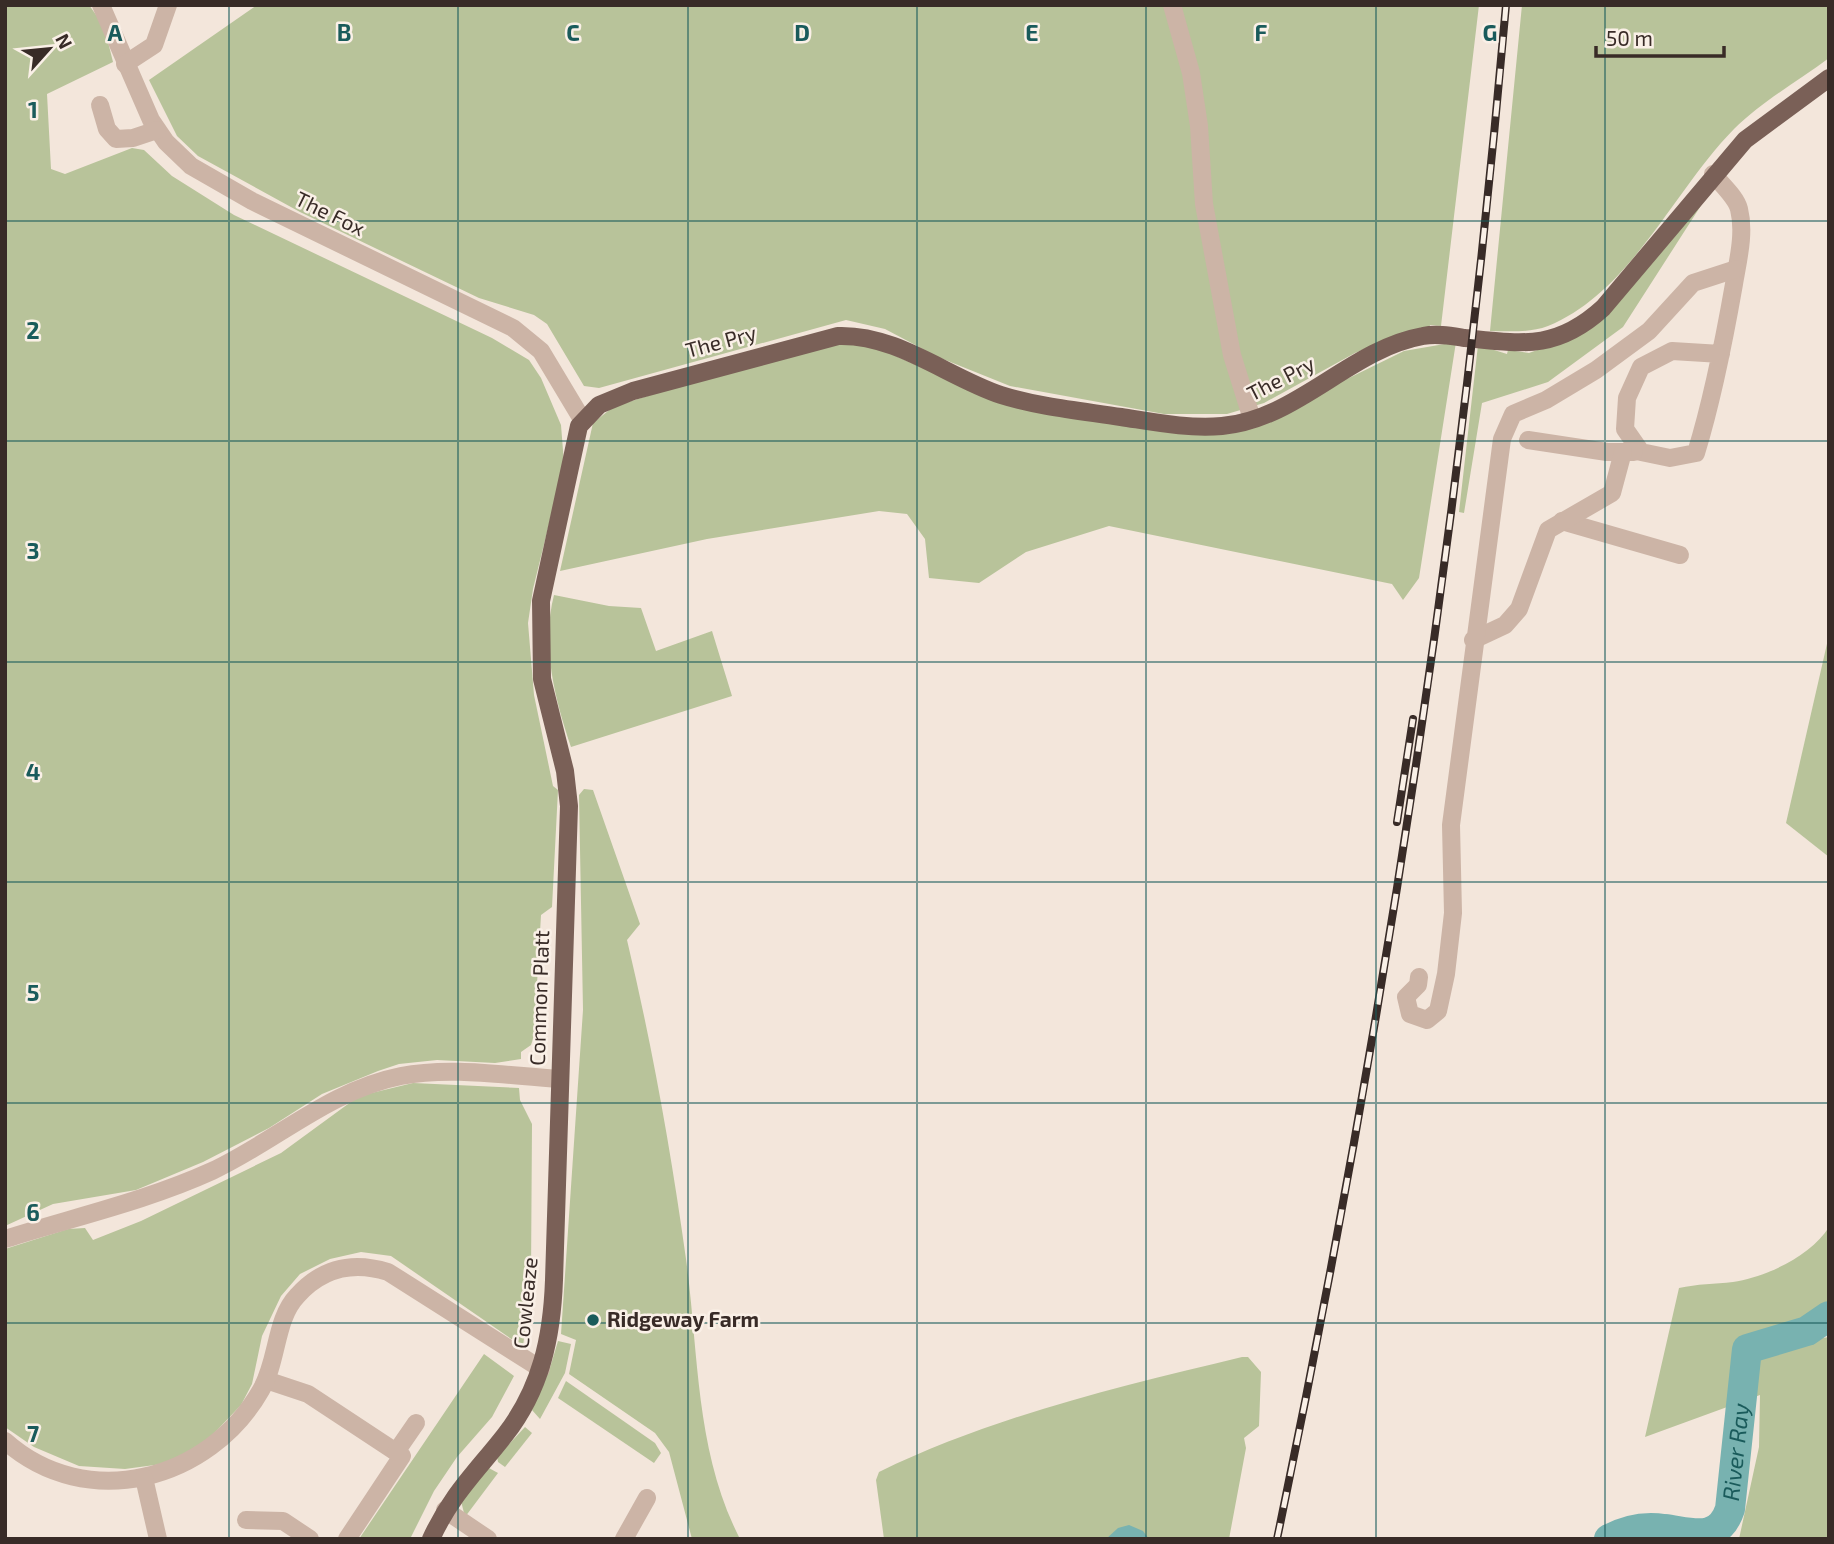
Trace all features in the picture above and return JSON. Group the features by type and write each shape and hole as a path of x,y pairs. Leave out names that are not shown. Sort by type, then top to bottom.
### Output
{"main road":[{"name":"The Pry","path":"583,421 599,405 633,390 818,340 853,336 897,348 1003,395 1168,424 1221,426 1282,408 1381,350 1428,335 1509,342 1546,342 1587,322 1603,308 1713,174 1753,133 1829,78"},
{"name":"Common Platt","path":"560,1079 569,806 565,771 542,679 539,621 573,443 583,421"},
{"name":"Cowleaze","path":"430,1539 468,1475 514,1421 541,1370 550,1336 553,1305 560,1079"}],"street":[{"name":"The Fox","path":"101,5 125,64 157,130 191,166 226,188 523,335 549,362 583,421"},
{"path":"125,64 154,45 168,5"},
{"path":"1172,5 1191,73 1199,126 1204,204 1232,355 1252,419"},
{"path":"100,105 107,129 116,139 133,138 157,130"},
{"path":"1528,440 1670,458 1696,453 1721,354 1742,235 1739,206 1713,174"},
{"path":"1419,977 1418,985 1406,997 1410,1014 1427,1020 1438,1012 1446,974 1453,913 1451,825 1473,640 1502,439 1513,414 1546,400 1596,370 1649,331 1693,283 1736,269"},
{"path":"1473,640 1505,625 1519,608 1548,530 1612,493 1632,452 1625,429 1627,398 1641,367 1672,351 1721,354"},
{"path":"1562,521 1680,555"},
{"name":"Common Platt","path":"5,1239 116,1206 208,1172 249,1152 337,1098 377,1082 428,1073 560,1079"},
{"path":"5,1441 27,1458 61,1473 88,1478 144,1478 188,1462 223,1439 249,1409 267,1380 281,1325 294,1298 321,1275 360,1265 398,1277 541,1370"},
{"path":"267,1380 318,1399 399,1454"},
{"path":"347,1539 416,1423"},
{"path":"144,1478 158,1539"},
{"path":"624,1539 646,1498"},
{"path":"445,1510 488,1539"},
{"path":"246,1520 283,1521 310,1539"}],"green space":[{"path":"5,5 89,5 104,26 113,62 47,94 51,169 65,174 132,148 144,150 172,176 234,215 492,338 529,360 541,378 561,425 564,463 533,589 528,623 534,695 553,786 558,790 552,907 541,915 534,1036 531,1045 521,1052 521,1059 495,1063 437,1060 399,1064 322,1094 269,1128 203,1162 136,1190 53,1204 5,1226"},
{"path":"257,5 1479,5 1441,326 1430,325 1429,329 1395,336 1355,353 1264,403 1227,414 1164,414 1010,386 938,357 885,329 846,320 599,388 584,386 547,324 534,315 479,298 300,212 198,156 177,136 149,80"},
{"path":"1522,5 1829,5 1829,58 1734,129 1649,238 1604,290 1577,310 1548,326 1527,331 1490,331"},
{"path":"1702,204 1623,327 1548,382 1482,403 1464,513 1459,512 1478,345 1507,354 1508,350 1529,353 1582,334"},
{"path":"1456,342 1419,578 1403,600 1392,584 1109,526 1026,552 979,583 929,578 925,539 907,514 879,511 707,539 560,571 593,423 613,407 694,381 839,343 873,346 975,391 1187,433 1349,378 1404,351"},
{"path":"554,595 609,606 641,608 656,651 712,631 732,696 571,747 555,691 549,653 550,614"},
{"path":"1829,635 1829,857 1786,823"},
{"path":"584,789 593,790 640,924 627,940 653,1059 674,1178 686,1259 701,1402 714,1471 725,1506 740,1539 692,1539 669,1452 655,1433 569,1374 576,1340 561,1334 583,1010 579,795"},
{"path":"413,1083 519,1088 520,1100 532,1124 531,1275 523,1347 391,1256 361,1252 330,1259 300,1274 281,1296 262,1336 252,1384 241,1405 203,1445 162,1464 125,1469 79,1466 34,1447 5,1427 5,1249 68,1229 85,1228 93,1240 141,1221 281,1153 359,1096"},
{"path":"1829,1227 1829,1330 1817,1339 1829,1337 1829,1539 1739,1539 1759,1447 1760,1395 1645,1437 1679,1288 1733,1282 1773,1270 1811,1247"},
{"path":"558,1341 571,1344 565,1373 540,1419 532,1410 549,1371"},
{"path":"484,1354 514,1376 492,1417 457,1457 434,1491 410,1539 359,1539"},
{"path":"1248,1357 1261,1372 1259,1426 1244,1438 1246,1448 1229,1539 884,1539 876,1480 879,1472 923,1452 1012,1419 1103,1392"},
{"path":"566,1381 655,1443 661,1453 654,1463 558,1398"},
{"path":"525,1427 532,1433 505,1467 498,1462 497,1457"},
{"path":"487,1467 498,1473 465,1517 461,1501"}],"water":[{"path":"1129,1525 1143,1531 1149,1539 1106,1539 1118,1528"}],"waterway":[{"name":"River Ray","path":"1609,1539 1643,1528 1711,1532 1725,1520 1730,1509 1747,1349 1807,1331 1829,1316"}],"railway":[{"path":"1277,1539 1351,1158 1414,775 1466,391 1506,5"},
{"path":"1397,822 1413,719"}],"place":[{"name":"Ridgeway Farm","path":"593,1320"}]}
